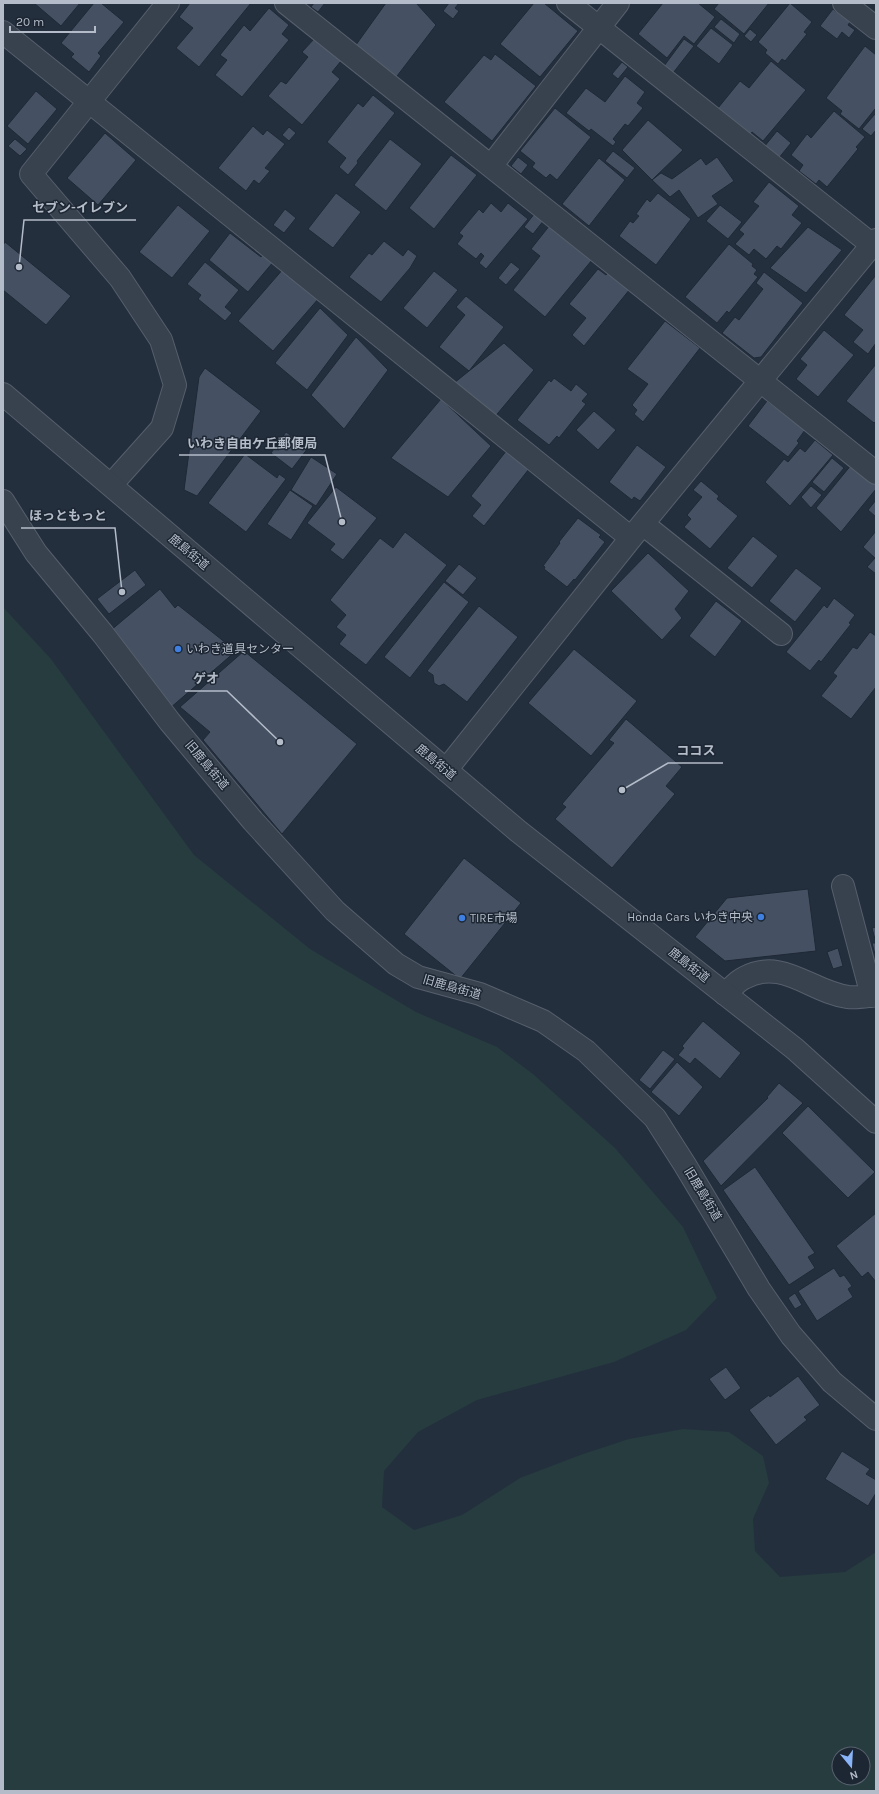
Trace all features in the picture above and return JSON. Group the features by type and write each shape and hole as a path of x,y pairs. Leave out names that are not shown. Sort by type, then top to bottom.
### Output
{"street":[{"path":"111,485 162,428 175,385 160,340 120,278 31,174 168,3"},
{"path":"286,3 876,473"},
{"path":"446,770 637,531 875,244 568,3"},
{"path":"491,166 618,3"},
{"path":"844,3 876,28"},
{"path":"3,32 637,531 781,634"},
{"name":"鹿島街道","path":"3,394 524,836 795,1049 876,1122"},
{"name":"旧鹿島街道","path":"3,501 36,553 103,634 170,722 253,821 334,911 396,964 418,977 480,994 543,1021 586,1051 655,1118 685,1165 759,1289 791,1335 832,1382 876,1419"},
{"path":"725,994 743,978 768,970 786,973 831,993 848,997 874,995 843,886"}],"green space":[{"path":"3,607 51,659 194,855 310,949 416,1012 497,1047 533,1074 615,1148 683,1227 717,1298 686,1330 614,1362 477,1400 418,1432 384,1471 382,1507 414,1530 462,1515 520,1478 583,1454 629,1439 683,1429 729,1432 763,1456 769,1483 753,1519 755,1551 780,1577 845,1572 876,1552 876,1791 3,1791"}],"building":[{"path":"34,3 80,3 61,26"},
{"path":"94,3 101,3 124,22 98,53 101,56 89,72 71,57 74,54 61,43"},
{"path":"190,3 251,3 199,67 176,48 193,28 179,17"},
{"path":"314,3 325,3 318,12 311,7"},
{"path":"386,3 416,3 436,25 394,80 353,49"},
{"path":"449,3 459,3 455,8 459,11 453,19 443,11"},
{"path":"534,3 544,3 578,31 540,77 500,44"},
{"path":"663,3 698,3 715,17 694,44 684,36 667,58 638,34"},
{"path":"719,3 769,3 744,34 714,9"},
{"path":"790,3 812,22 804,32 807,34 785,61 782,59 778,64 765,53 767,50 758,42"},
{"path":"269,8 289,25 282,34 289,40 242,97 215,75 227,60 220,55 244,25 250,31"},
{"path":"833,9 850,22 848,25 855,30 849,38 842,32 837,39 820,26"},
{"path":"721,19 740,34 734,43 714,27"},
{"path":"711,28 733,45 719,64 696,46"},
{"path":"750,29 757,35 751,42 744,36"},
{"path":"314,39 341,61 332,72 340,79 302,125 268,96 281,81 286,84 308,57 302,52"},
{"path":"684,39 694,46 673,73 664,66"},
{"path":"865,46 876,55 876,110 875,109 859,129 840,114 842,111 826,98"},
{"path":"495,54 536,86 492,141 444,102 484,55 491,60"},
{"path":"771,61 806,90 763,141 752,132 750,135 718,108 740,81 749,88"},
{"path":"622,62 628,67 618,79 612,74"},
{"path":"625,76 645,92 637,103 643,108 628,126 625,124 613,139 616,142 613,146 591,129 589,131 566,113 586,88 605,102"},
{"path":"36,91 57,109 28,144 7,126"},
{"path":"373,95 395,113 357,161 358,163 348,175 339,167 346,158 327,142 358,103 363,107"},
{"path":"555,108 591,137 557,180 550,174 546,178 532,167 535,163 520,151"},
{"path":"834,111 865,137 856,147 858,149 827,187 819,180 816,184 799,171 803,165 791,155 807,134 811,138"},
{"path":"875,114 876,130 871,136 862,129"},
{"path":"648,120 683,150 652,180 622,150"},
{"path":"253,126 263,135 267,130 285,144 265,168 270,171 259,184 254,180 246,191 218,168"},
{"path":"289,127 296,133 289,141 282,135"},
{"path":"777,131 791,143 778,159 764,147"},
{"path":"105,133 136,160 98,205 67,178"},
{"path":"15,139 27,149 20,156 8,146"},
{"path":"390,139 422,164 386,211 354,185"},
{"path":"613,151 635,168 627,178 605,161"},
{"path":"451,155 477,175 434,229 409,208"},
{"path":"518,157 528,165 521,174 511,166"},
{"path":"717,157 734,181 712,196 718,204 698,218 679,190 670,197 652,180 661,173 672,179 701,158 706,165"},
{"path":"599,158 625,180 589,226 562,204"},
{"path":"769,182 799,206 792,215 802,223 781,249 777,246 766,259 754,249 749,255 735,244 744,234 739,230 759,206 753,202"},
{"path":"336,193 361,212 333,248 308,229"},
{"path":"658,193 691,219 656,265 619,236 630,221 633,223 639,216 636,214 647,199 650,202"},
{"path":"491,203 501,212 508,203 528,219 486,269 479,263 484,256 481,253 476,259 457,244 463,236 459,233 479,209 483,213"},
{"path":"178,205 210,231 172,278 139,252"},
{"path":"720,205 742,222 728,239 706,221"},
{"path":"285,209 296,218 284,233 273,225"},
{"path":"535,213 544,220 533,234 524,227"},
{"path":"550,225 592,260 545,317 513,290 540,256 531,249"},
{"path":"808,227 842,250 806,293 770,268"},
{"path":"230,233 261,257 264,253 274,261 248,292 209,260"},
{"path":"384,241 403,256 408,249 417,256 410,268 381,302 349,277 369,253 372,255"},
{"path":"5,242 71,296 46,325 3,290 3,245"},
{"path":"729,244 753,264 752,266 757,270 754,274 758,277 729,313 727,311 717,323 685,297"},
{"path":"205,262 239,290 225,307 232,313 225,321 198,299 201,295 187,284"},
{"path":"511,262 520,269 506,285 498,278"},
{"path":"284,268 319,298 273,351 238,321"},
{"path":"598,269 606,275 609,272 630,289 584,346 572,335 586,318 569,304"},
{"path":"434,271 458,290 427,328 403,308"},
{"path":"764,272 803,303 761,357 754,358 722,333 735,317 739,320 763,289 756,283"},
{"path":"876,275 876,343 868,354 853,342 863,330 844,315"},
{"path":"466,296 504,327 469,371 439,347 465,315 456,307"},
{"path":"320,308 348,335 307,390 275,363"},
{"path":"665,321 700,348 643,422 634,414 637,410 632,405 648,384 627,369"},
{"path":"824,330 854,355 818,397 796,379 807,365 800,359"},
{"path":"356,337 388,370 344,429 311,395"},
{"path":"504,343 534,370 493,419 454,383"},
{"path":"876,364 876,421 874,423 846,401"},
{"path":"205,368 261,411 197,496 184,490 199,377"},
{"path":"554,378 571,391 576,384 588,394 582,401 586,404 559,438 557,436 549,445 517,420 549,380 551,382"},
{"path":"441,399 491,446 448,497 391,458"},
{"path":"767,401 805,430 797,441 799,443 788,457 748,426"},
{"path":"594,411 616,430 598,450 576,430"},
{"path":"286,432 308,448 292,469 271,453"},
{"path":"815,440 833,455 790,506 765,482 784,459 788,462 800,448 805,452"},
{"path":"637,445 666,467 640,501 634,497 632,500 609,482"},
{"path":"507,450 529,469 484,526 472,516 481,505 471,496"},
{"path":"245,454 277,478 279,474 286,479 246,532 208,503"},
{"path":"311,457 337,474 316,506 291,490"},
{"path":"832,458 844,468 824,492 812,482"},
{"path":"852,464 876,484 876,489 841,532 816,508"},
{"path":"701,481 719,496 717,499 738,516 710,549 684,527 691,519 687,515 702,497 693,490"},
{"path":"811,486 822,495 811,508 801,497"},
{"path":"336,487 377,518 343,560 330,550 335,544 307,523"},
{"path":"290,490 313,506 291,540 267,524"},
{"path":"876,500 876,517 868,510"},
{"path":"578,518 601,535 599,537 605,542 575,580 574,579 567,587 544,569 545,567 543,566 560,543 559,542"},
{"path":"876,531 876,574 867,567 875,558 863,547"},
{"path":"405,532 447,565 366,665 339,644 346,635 336,627 346,615 330,600 380,538 393,548"},
{"path":"753,536 778,556 752,588 727,568"},
{"path":"648,553 689,591 675,609 682,618 662,640 611,591"},
{"path":"459,564 477,578 463,595 445,581"},
{"path":"796,568 822,588 795,622 769,601"},
{"path":"135,570 146,585 109,614 97,599"},
{"path":"444,582 469,602 410,678 384,657"},
{"name":"いわき道具センター","path":"160,589 175,608 178,605 236,651 169,709 110,631"},
{"path":"834,598 855,615 849,623 851,624 821,662 819,660 810,671 786,652 824,605 827,608"},
{"path":"716,601 742,621 715,657 689,636"},
{"path":"479,606 518,637 467,702 444,684 439,686 434,683 433,675 427,671"},
{"path":"870,632 876,636 876,687 851,719 821,696 837,676 833,673 853,647 857,649"},
{"path":"574,649 637,701 591,756 528,703"},
{"path":"244,651 357,744 282,834 203,740 210,732 180,707"},
{"path":"626,719 682,767 666,786 675,794 612,868 555,819 566,807 562,804 614,743 609,740"},
{"name":"TIRE市場","path":"464,858 521,903 460,979 404,934"},
{"name":"Honda Cars いわき中央","path":"808,889 816,951 725,961 695,937 727,898"},
{"path":"876,927 876,943 872,928"},
{"path":"872,943 876,943 876,958"},
{"path":"838,948 843,966 833,969 827,952"},
{"path":"703,1021 741,1053 720,1079 695,1058 690,1064 678,1055 684,1048 682,1046"},
{"path":"663,1050 675,1059 650,1089 639,1080"},
{"path":"677,1062 703,1087 679,1116 651,1092"},
{"path":"779,1083 803,1103 721,1186 703,1161 768,1098 767,1097"},
{"path":"808,1106 875,1172 848,1198 782,1133"},
{"path":"755,1167 815,1253 808,1257 815,1268 789,1285 723,1190"},
{"path":"876,1213 876,1282 868,1272 862,1277 836,1246"},
{"path":"834,1268 840,1277 844,1275 852,1286 848,1289 853,1297 817,1321 798,1291"},
{"path":"795,1293 802,1305 795,1309 788,1298"},
{"path":"726,1367 741,1388 725,1400 709,1379"},
{"path":"798,1376 820,1405 804,1417 807,1420 776,1445 749,1410 769,1395 770,1397"},
{"path":"842,1451 870,1469 866,1474 876,1480 876,1493 868,1506 825,1479"}],"place":[{"name":"セブン-イレブン","path":"19,267"},
{"name":"いわき自由ケ丘郵便局","path":"342,522"},
{"name":"ほっともっと","path":"122,592"},
{"name":"いわき道具センター","path":"178,649"},
{"name":"ゲオ","path":"280,742"},
{"name":"ココス","path":"622,790"},
{"name":"Honda Cars いわき中央","path":"761,917"},
{"name":"TIRE市場","path":"462,918"}]}
